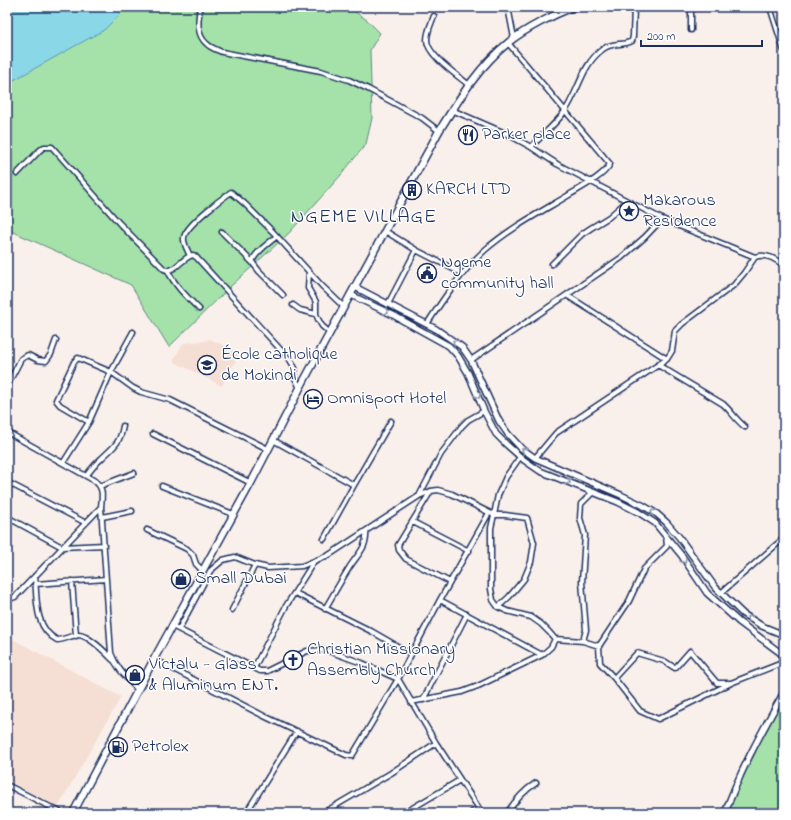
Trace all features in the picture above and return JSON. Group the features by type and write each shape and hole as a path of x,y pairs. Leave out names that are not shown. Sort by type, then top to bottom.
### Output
{"highway":[{"path":"73,813 154,659 251,483 300,388 439,130 469,85 484,66 508,43 514,38 573,7"}],"main road":[{"path":"355,287 427,324 462,347 471,360 499,421 508,434 521,448 535,458 621,495 657,514 667,523 721,593 743,614 762,626 782,635"},
{"path":"351,295 449,346 458,356 468,373 496,434 520,457 540,471 638,512 655,523 708,593 738,622 782,654"},
{"path":"784,648 782,654 784,669"},
{"path":"725,813 731,795 750,756 784,692"}],"street":[{"path":"200,7 198,20 199,34 207,44 222,52 321,71 349,80 398,104 439,130"},
{"path":"508,7 514,38"},
{"path":"531,147 565,111 590,62 596,54 612,44 628,44 632,41 634,7"},
{"path":"691,7 691,30"},
{"path":"770,7 784,51"},
{"path":"434,16 428,31 427,41 429,49 469,85"},
{"path":"427,324 442,300 485,250 508,233 591,181 607,169 610,164 508,43"},
{"path":"452,110 505,133 531,147 557,164 662,219 755,258"},
{"path":"17,174 44,147 52,147 119,223 164,269 168,271 171,278 199,309"},
{"path":"190,256 183,238 186,232 195,222 231,192 277,236 322,286 344,307"},
{"path":"552,264 582,234 609,217 627,201"},
{"path":"471,360 568,296 582,284 621,258 645,237 662,219"},
{"path":"385,231 416,250 463,274"},
{"path":"222,232 283,295"},
{"path":"252,262 252,259 277,236"},
{"path":"388,304 416,250"},
{"path":"168,271 172,270 184,259 193,255 196,257 290,360 294,368 294,376 300,388"},
{"path":"535,458 556,433 667,359 672,351 675,331 678,327 690,316 718,298 734,285 755,258 760,255 766,255 784,266"},
{"path":"309,272 308,288 316,302 316,314 318,320 330,333"},
{"path":"568,296 667,359"},
{"path":"293,305 300,310 316,314"},
{"path":"64,464 89,422 111,372 133,332"},
{"path":"7,386 21,359 28,355 38,360 46,361 51,354 56,340"},
{"path":"89,422 60,405 56,400 74,362 78,358 111,372 137,390 152,396 170,400 268,449"},
{"path":"658,365 723,404 736,420 745,427"},
{"path":"419,496 441,454 462,426 468,420 484,410"},
{"path":"324,538 391,421"},
{"path":"86,476 101,459 113,449 122,435 123,426"},
{"path":"7,432 95,480 100,486 102,491 101,507 112,652 114,660 119,668 138,690"},
{"path":"153,434 251,483"},
{"path":"273,440 354,485"},
{"path":"520,457 506,477 498,495 491,528 493,600 498,607 507,611 531,617 541,624 554,639 583,641 599,646"},
{"path":"100,486 134,473"},
{"path":"7,482 86,523"},
{"path":"162,486 233,514"},
{"path":"179,629 210,571 219,562 235,557 255,565 268,568 302,566 329,555 419,496 438,490 452,494 494,515 504,514 527,518 534,543 531,562 524,579 509,598 498,607"},
{"path":"431,491 398,545 399,550 406,559 450,582"},
{"path":"583,641 586,630 582,582 585,535 580,518 581,504 592,493"},
{"path":"7,605 8,599 15,597 101,507"},
{"path":"102,517 132,511"},
{"path":"154,659 264,716 346,755 352,756 398,679 489,513"},
{"path":"7,517 62,547 104,545"},
{"path":"413,522 468,550"},
{"path":"147,530 188,549 194,555 196,564 203,571"},
{"path":"325,609 349,568 363,549 367,538 366,531"},
{"path":"666,536 667,546 644,569 629,601 599,646 600,662 640,711 658,719 731,683 782,663"},
{"path":"721,593 784,538"},
{"path":"254,668 294,593 314,562"},
{"path":"232,610 255,565"},
{"path":"35,576 39,616 43,627 48,634 57,640 79,635 87,638 114,660"},
{"path":"36,584 106,579"},
{"path":"72,581 76,636"},
{"path":"294,593 371,631 411,654"},
{"path":"440,600 542,655"},
{"path":"424,700 467,614"},
{"path":"172,626 260,671 267,671 307,651 326,650 362,663 398,679 436,744 482,813"},
{"path":"782,635 784,630"},
{"path":"411,702 462,692 542,655 551,647 554,639"},
{"path":"614,678 637,652 664,661 675,668 690,651 717,683 731,683"},
{"path":"246,813 297,731"},
{"path":"323,813 391,773 436,744"},
{"path":"404,813 460,780"},
{"path":"507,813 526,788 536,783"},
{"path":"7,785 62,813"},
{"path":"471,813 479,808"}],"shaded area":[{"name":"École catholique de Mokindi","path":"210,339 240,353 222,386 173,361 183,343"},
{"path":"7,636 121,697 58,807 7,780"},
{"path":"37,804 57,813 38,813"}],"green space":[{"path":"122,7 348,7 367,20 380,33 370,50 372,118 366,144 341,175 289,233 232,285 169,347 131,285 7,229 7,89 12,81 123,11"},
{"path":"784,695 784,813 728,813 743,769"}],"water":[{"path":"7,7 122,7 123,11 104,30 12,81 7,89"}],"place":[{"name":"Parker place","path":"468,135"},
{"name":"KARCH LTD","path":"412,190"},
{"name":"Makarous Residence","path":"629,211"},
{"name":"Ngeme community hall","path":"427,273"},
{"name":"École catholique de Mokindi","path":"207,365"},
{"name":"Omnisport Hotel","path":"313,399"},
{"name":"Small Dubai","path":"181,579"},
{"name":"Christian Missionary Assembly Church","path":"293,660"},
{"name":"Victalu - Glass & Aluminum ENT.","path":"135,675"},
{"name":"Petrolex","path":"118,747"}],"district":[{"name":"NGEME VILLAGE","path":"364,217"}]}
